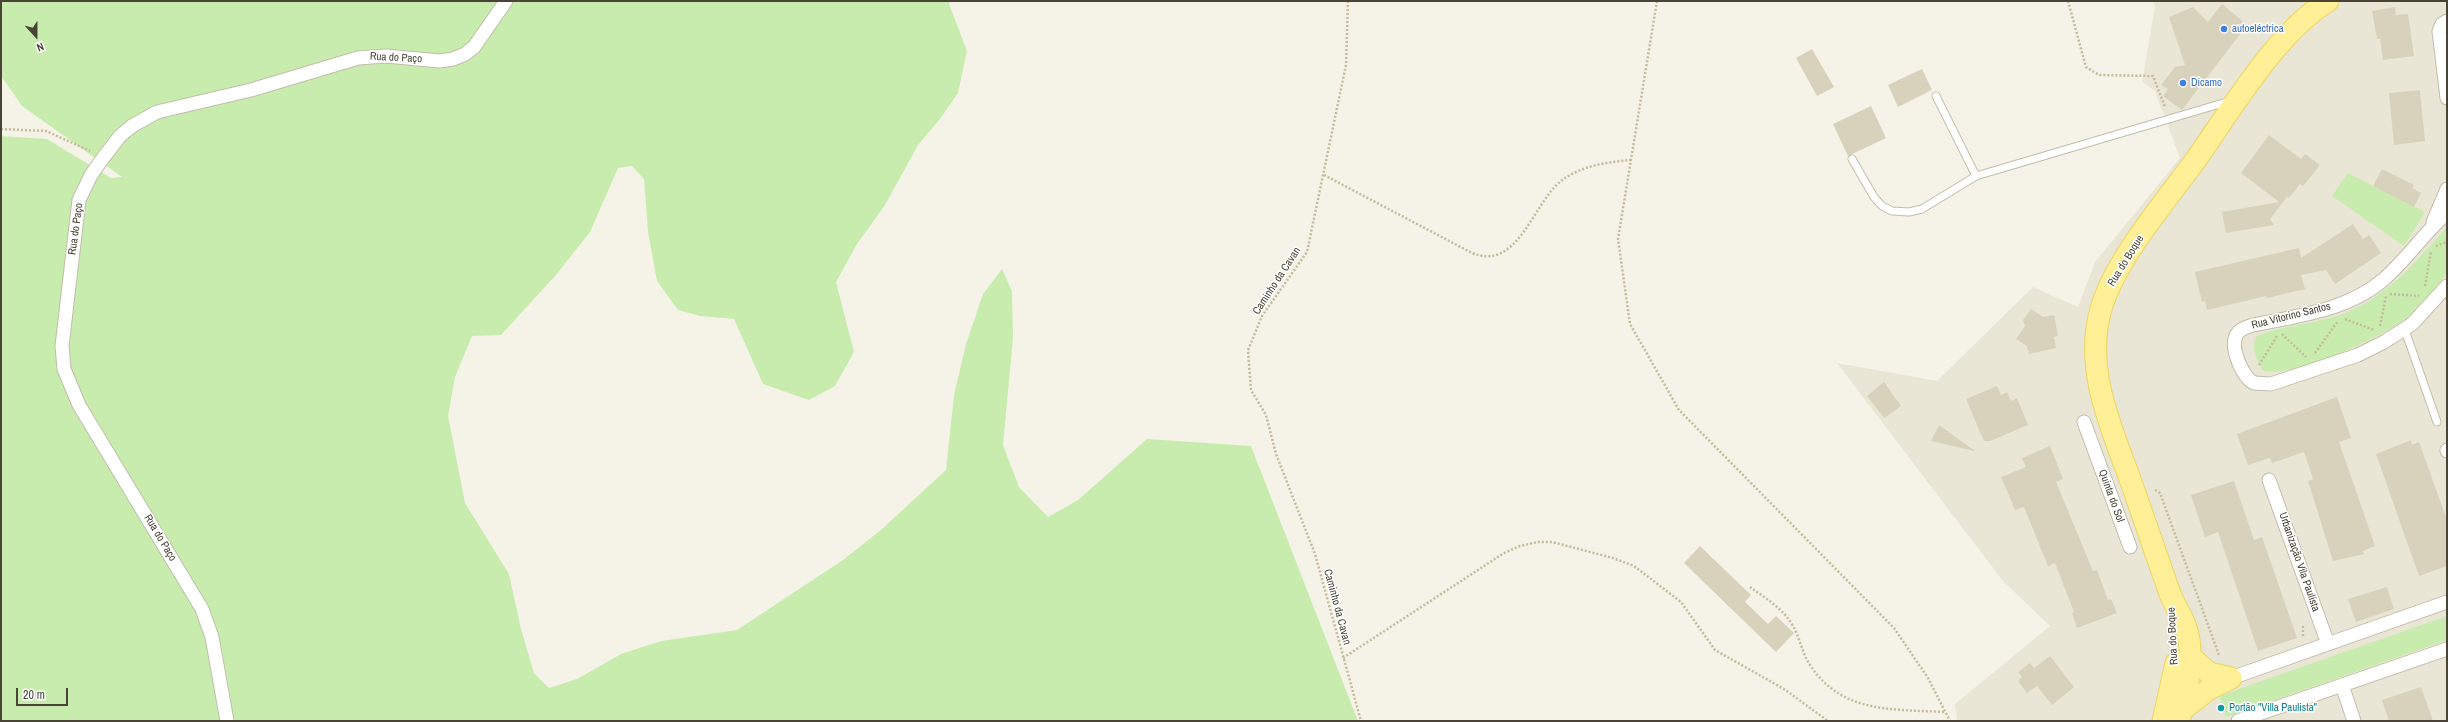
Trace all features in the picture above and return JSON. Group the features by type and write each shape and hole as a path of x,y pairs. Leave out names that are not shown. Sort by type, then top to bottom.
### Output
{"main road":[{"name":"Rua do Boque","path":"2182,718 2190,656 2185,624 2171,596 2101,394 2096,359 2097,327 2106,295 2130,252 2287,36 2303,20 2328,1"},
{"name":"Rua do Boque","path":"2163,721 2175,670 2176,641 2171,596"},
{"path":"2176,641 2182,668 2177,702 2182,718 2209,689 2231,678"},
{"path":"2190,656 2209,673 2231,678"}],"street":[{"name":"Rua do Paço","path":"227,721 212,637 202,609 79,405 64,369 62,346 76,213 85,187 103,158 120,136 132,126 157,112 251,90 358,58 386,56 440,61 453,59 465,54 474,47 506,1"},
{"path":"2447,21 2442,24 2440,31 2447,98"},
{"path":"2431,226 2447,189"},
{"name":"Rua Vitorino Santos","path":"2447,213 2431,226 2391,272 2364,293 2330,308 2248,326 2237,334 2234,344 2246,377 2254,383 2265,384 2358,355 2405,330 2447,286"},
{"name":"Quinta do Sol","path":"2084,422 2130,547"},
{"path":"2093,446 2115,438"},
{"name":"Urbanização Vila Paulista","path":"2270,480 2328,644"},
{"path":"2231,678 2447,602"},
{"path":"2238,721 2447,649"},
{"path":"2342,685 2354,721"}],"lane":[{"path":"1936,96 1976,176"},
{"path":"1852,159 1878,201 1887,209 1898,212 1909,212 1922,209 1976,176 2240,99"},
{"path":"2405,330 2437,422"}],"path":[{"name":"Caminho da Cavan","path":"1348,1 1346,65 1307,252 1262,316 1248,350 1251,390 1266,415 1276,454 1315,554 1342,658 1361,721"},
{"path":"1657,1 1618,239 1630,324 1679,410 1894,628 1928,678 1950,721"},
{"path":"2068,1 2086,67 2099,75 2153,76 2170,119"},
{"path":"1,130 46,131 103,158"},
{"path":"1324,175 1472,253 1490,257 1504,253 1515,243 1550,192 1562,180 1597,165 1631,160"},
{"path":"2130,481 2160,493 2222,658"},
{"path":"1342,658 1375,638 1436,595 1504,553 1520,546 1552,542 1613,558 1634,566 1681,602 1715,650 1784,689 1828,721"},
{"path":"1750,587 1779,608 1793,626 1809,664 1821,679 1844,698 1869,706 1886,709 1945,712"},
{"path":"2301,639 2303,635 2303,627 2319,621"}],"shaded area":[{"path":"2153,1 2447,1 2447,721 1957,721 1955,704 2050,626 2003,581 1837,363 1937,381 2033,287 2078,307 2095,262 2180,158 2155,91 2142,82 2155,6"}],"green space":[{"path":"1,1 950,1 949,4 967,51 958,93 940,119 918,145 885,205 857,244 836,282 854,352 835,386 809,400 763,384 734,319 700,316 678,310 657,281 648,232 644,179 632,166 618,168 590,232 556,275 501,335 472,336 455,377 448,416 465,503 509,574 521,629 534,673 549,688 577,679 621,654 661,641 737,630 843,560 882,529 946,470 954,395 966,344 983,294 1002,269 1012,291 1013,338 1003,445 1019,487 1048,517 1078,500 1147,439 1251,446 1358,721 1,721 1,136 47,139 111,178 122,177 22,106 1,76"},
{"path":"2348,173 2425,212 2404,246 2332,196"},
{"path":"2447,227 2447,274 2424,302 2408,317 2395,326 2359,345 2316,363 2278,372 2263,371 2254,349 2257,336 2278,329 2319,321 2340,315 2372,299 2399,278"},
{"path":"2447,616 2447,640 2226,717 2219,696"}],"building":[{"path":"2222,4 2247,25 2182,110 2163,96 2168,89 2161,85 2175,67 2185,65 2169,17 2193,7 2208,22"},
{"path":"2395,7 2396,15 2408,14 2414,56 2383,60 2380,39 2377,39 2372,11"},
{"path":"1812,49 1834,87 1817,96 1796,58"},
{"path":"1922,69 1932,90 1898,107 1888,85"},
{"path":"2420,90 2425,141 2394,145 2389,93"},
{"path":"1871,106 1886,138 1848,156 1833,124"},
{"path":"2269,135 2301,159 2305,154 2320,165 2303,186 2300,184 2289,198 2287,197 2270,219 2274,225 2226,233 2222,212 2279,202 2241,173"},
{"path":"2382,169 2414,185 2412,188 2421,193 2414,207 2373,186"},
{"path":"2353,224 2363,239 2369,235 2381,253 2335,284 2326,270 2301,275 2305,289 2267,298 2266,296 2207,310 2205,301 2202,302 2195,272 2299,248 2301,258"},
{"path":"2031,309 2043,317 2054,315 2058,336 2054,337 2056,348 2029,354 2027,346 2016,339 2025,326 2023,320"},
{"path":"1884,382 1901,406 1884,418 1867,396"},
{"path":"1997,386 2001,395 2007,392 2011,401 2017,398 2028,425 1990,441 1984,441 1966,399"},
{"path":"2337,397 2351,438 2339,442 2375,546 2363,551 2364,554 2333,561 2308,481 2313,479 2304,452 2272,463 2270,458 2248,465 2237,434"},
{"path":"1939,425 1975,451 1931,441"},
{"path":"2411,440 2412,445 2419,442 2447,520 2447,566 2419,576 2376,454"},
{"path":"2050,446 2063,479 2056,482 2093,571 2097,570 2108,600 2111,599 2117,613 2077,628 2072,613 2074,612 2055,563 2048,566 2024,507 2015,510 2001,477 2026,467 2022,458"},
{"path":"2234,481 2254,540 2262,537 2297,638 2258,651 2218,532 2205,537 2191,495"},
{"path":"1700,546 1751,595 1745,602 1768,624 1776,616 1794,633 1776,652 1684,563"},
{"path":"2387,587 2394,609 2356,622 2348,599"},
{"path":"2050,656 2074,687 2052,705 2037,686 2027,693 2018,681 2022,677 2018,672 2030,663 2034,668"},
{"path":"2421,687 2433,721 2389,721 2382,700"}],"place":[{"name":"autoeléctrica","path":"2224,29"},
{"name":"Dicamo","path":"2183,83"},
{"name":"Portão \"Villa Paulista\"","path":"2221,708"}]}
